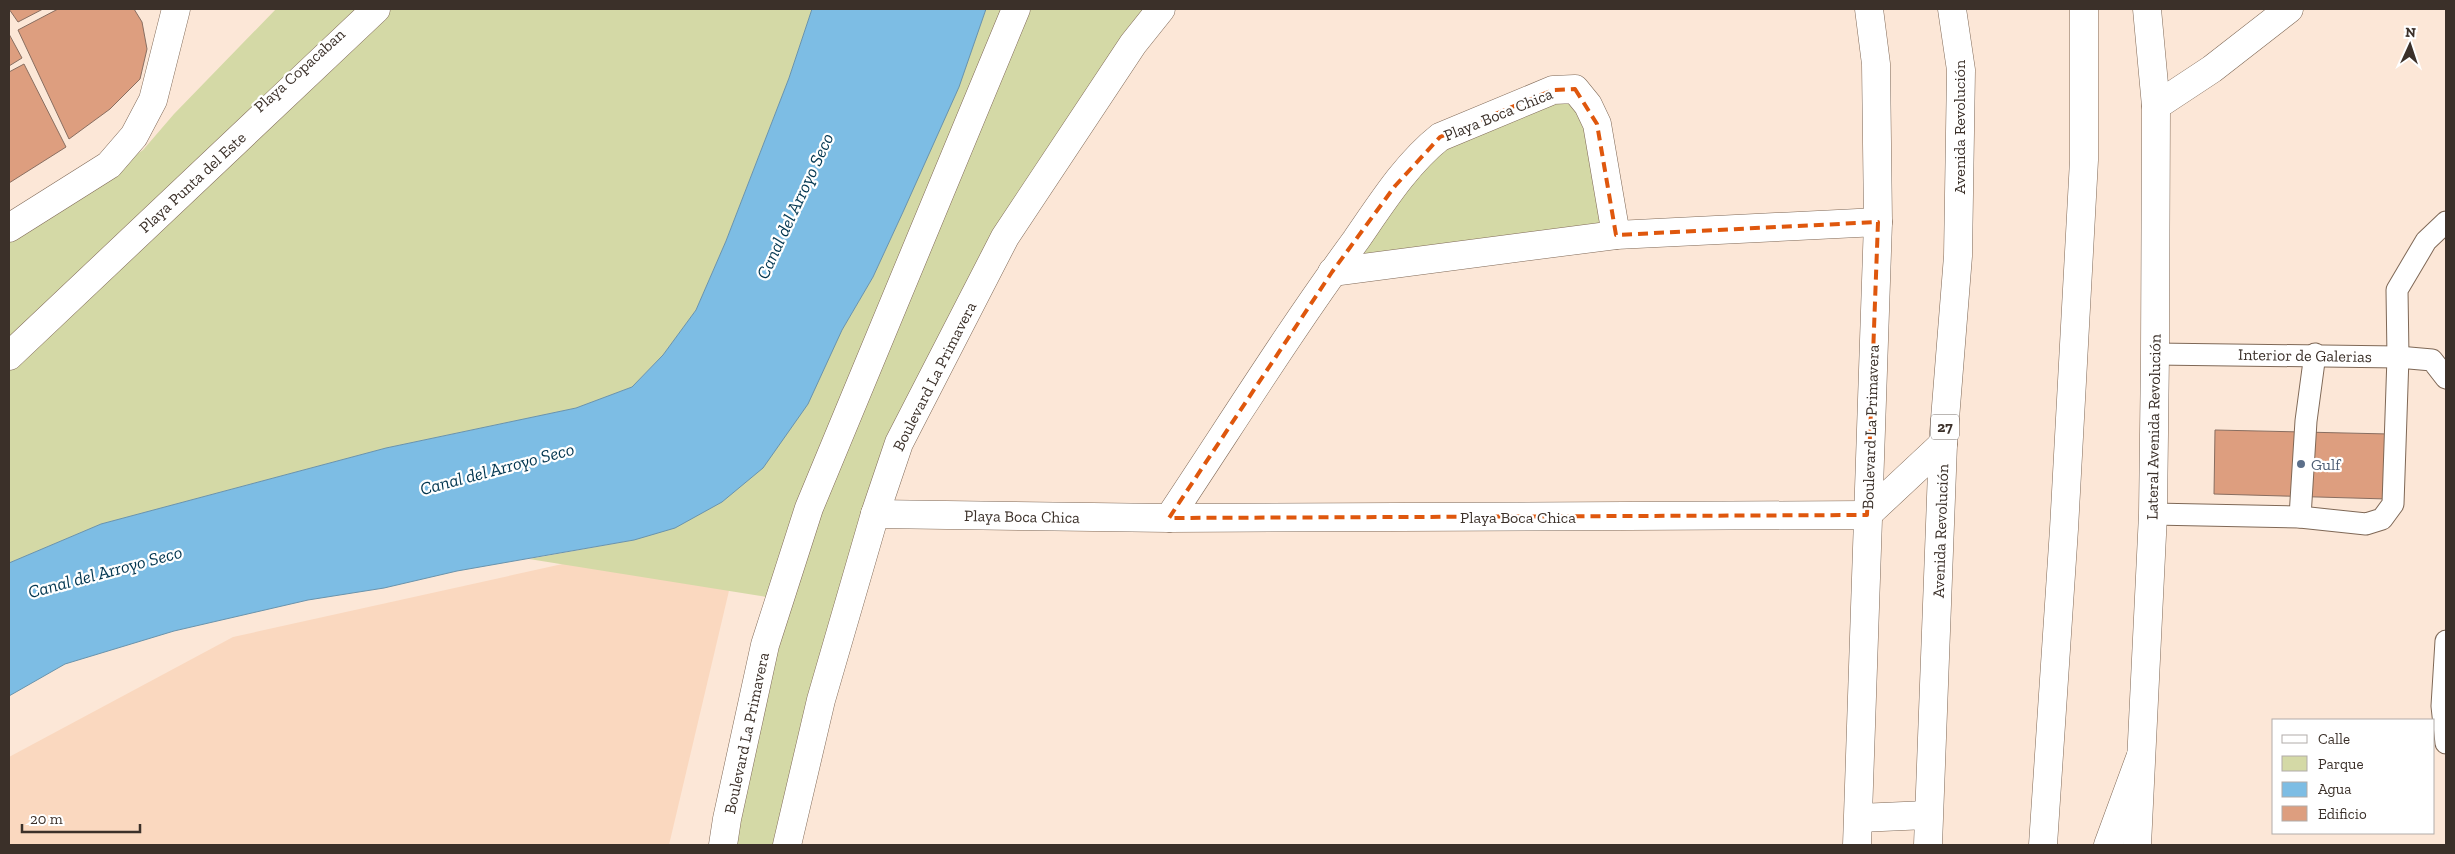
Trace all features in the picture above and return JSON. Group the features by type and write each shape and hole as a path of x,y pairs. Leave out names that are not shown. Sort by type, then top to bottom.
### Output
{"street":[{"path":"155,9 169,35"},
{"path":"9,228 109,165 134,136 153,100 176,9"},
{"name":"Playa Copacaban","path":"9,334 367,9"},
{"name":"Playa Punta del Este","path":"9,356 376,9"},
{"name":"Boulevard La Primavera","path":"723,845 765,645 809,508 1016,9"},
{"name":"Boulevard La Primavera","path":"787,845 821,700 875,514 899,443 1005,237 1133,44 1161,9"},
{"name":"Boulevard La Primavera","path":"1856,845 1859,818 1867,515 1878,222 1876,64 1869,9"},
{"name":"Avenida Revolución","path":"1928,845 1943,444 1958,256 1961,70 1952,9"},
{"path":"2043,845 2064,529 2084,160 2084,9"},
{"name":"Lateral Avenida Revolución","path":"2137,845 2153,514 2156,106 2147,9"},
{"path":"2156,106 2212,68 2289,9"},
{"name":"Playa Boca Chica","path":"1169,518 1332,272 1394,186 1425,149 1440,137 1553,90 1575,89 1588,105 1597,124 1616,234"},
{"path":"1332,272 1616,234 1878,222"},
{"path":"1867,515 1943,444"},
{"name":"Playa Boca Chica","path":"875,514 1169,518 1867,515"},
{"path":"2108,845 2140,758"},
{"path":"1859,818 1928,815"}],"lane":[{"path":"2153,514 2300,517 2366,524 2382,519 2393,504 2398,357 2397,290 2426,241 2446,222"},
{"name":"Interior de Galerias","path":"2154,354 2314,354 2398,357 2432,360 2446,378"},
{"path":"2300,517 2306,421 2314,354"},
{"path":"2446,641 2442,706 2446,743"}],"highlighted area":[{"path":"1575,89 1597,124 1616,235 1878,222 1867,515 1169,518 1332,272 1395,186 1440,137 1553,90"}],"shaded area":[{"path":"626,550 732,578 669,845 9,845 9,757 233,637"}],"green space":[{"path":"276,9 812,9 789,78 726,241 696,310 663,355 632,387 576,408 386,448 101,524 9,563 9,241 143,150 174,114"},
{"path":"986,9 1161,9 1133,44 899,443 787,845 724,845 780,599 529,559 634,540 842,330 873,277 903,212"},
{"path":"1575,89 1616,235 1332,272 1425,149"}],"water":[{"name":"Canal del Arroyo Seco","path":"812,9 986,9 959,87 873,277 842,330 808,404 763,468 722,502 675,528 634,540 457,571 384,588 308,600 174,631 65,664 9,696 9,563 101,524 386,448 576,408 632,387 663,355 696,310 726,241 789,78"}],"building":[{"path":"9,9 43,9 18,22"},
{"path":"58,9 134,9 142,22 147,49 140,79 110,109 69,139 18,30"},
{"path":"9,34 22,58 9,66"},
{"path":"24,64 66,147 9,183 9,72"},
{"name":"Gulf","path":"2215,430 2389,434 2387,499 2214,494"}],"place":[{"name":"Gulf","path":"2301,464"}]}
